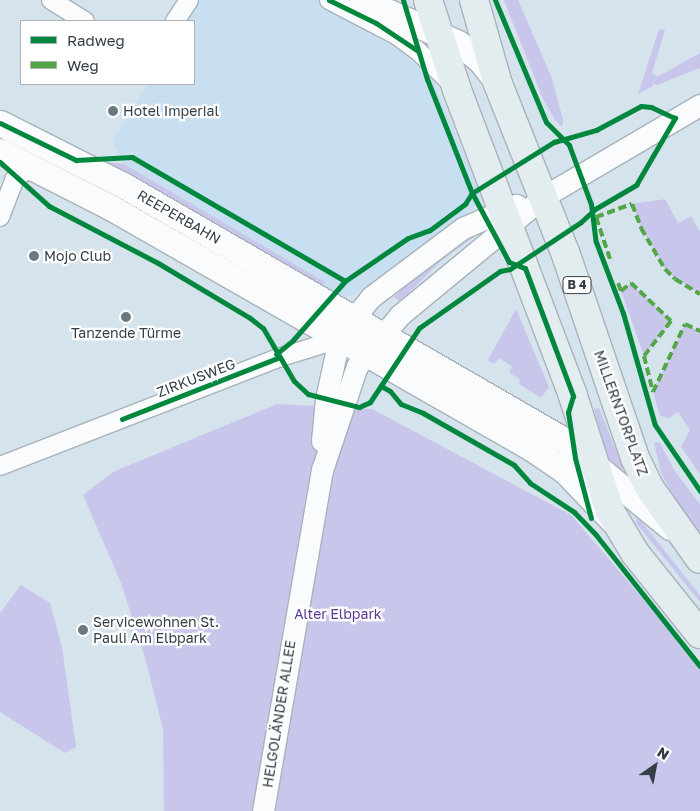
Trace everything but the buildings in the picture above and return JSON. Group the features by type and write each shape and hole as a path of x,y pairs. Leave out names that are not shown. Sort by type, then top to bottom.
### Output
{"main road":[{"path":"362,0 438,32 469,50 498,84"},
{"path":"428,0 457,90 573,396 593,462 617,526"},
{"name":"B 4","path":"474,0 498,84 543,197"},
{"name":"REEPERBAHN","path":"0,123 123,185 354,318"},
{"name":"REEPERBAHN","path":"1,154 31,166 112,208 339,339"},
{"name":"MILLERNTORPLATZ","path":"543,197 566,252 635,458 649,487 692,549"},
{"name":"MILLERNTORPLATZ","path":"354,318 564,440 593,462 692,549"},
{"path":"339,339 542,455 583,488 617,526 700,634"}],"street":[{"path":"51,0 83,20"},
{"path":"176,20 189,0"},
{"path":"329,0 405,41 457,90"},
{"path":"381,334 506,218 700,105"},
{"path":"0,217 14,180 31,166"},
{"path":"354,318 371,297 463,228 506,218"},
{"name":"HELGOLÄNDER ALLEE","path":"263,811 322,470 326,399 339,339 354,318"},
{"name":"HELGOLÄNDER ALLEE","path":"322,470 348,384 365,353 381,334"},
{"name":"ZIRKUSWEG","path":"0,466 278,358 339,339"}],"shaded area":[{"path":"201,0 318,0 405,55 434,82 482,197 466,216 362,291 343,298 320,288 325,282 124,164 112,141 147,85 195,85 195,20 189,20"}],"green space":[{"path":"504,0 518,0 551,76 563,119 562,127 555,120 543,99"},
{"path":"659,29 665,30 652,73 657,77 700,53 700,68 657,85 652,83 653,86 638,94"},
{"path":"98,161 124,164 325,282 320,288"},
{"path":"665,199 678,223 691,216 700,232 700,294 675,279 665,269 641,228 632,204"},
{"path":"471,232 474,237 441,261 400,301 394,297 427,265"},
{"path":"631,283 671,321 644,356 621,291"},
{"path":"516,309 549,387 541,398 519,384 520,379 509,373 512,366 499,358 494,364 488,360"},
{"path":"685,324 700,331 700,474 681,447 690,430 678,412 669,418 660,416 653,392"},
{"name":"Alter Elbpark","path":"277,404 372,409 571,515 700,665 700,811 164,811 163,729 146,661 121,583 83,495 113,472"},
{"path":"599,408 623,468 620,471 607,457 594,409"},
{"path":"654,442 660,443 674,470 700,504 700,532 677,503 661,473"},
{"path":"637,516 700,595 700,602 636,523"},
{"path":"21,585 50,603 62,647 76,747 65,753 0,712 0,613"}],"marked path":[{"path":"610,259 596,217 632,204 641,228 665,269 675,279 700,294"},
{"path":"618,283 621,291 631,283 671,321 644,356 653,392 685,324 700,331"}],"cycle path":[{"path":"329,0 376,23 418,51"},
{"path":"403,0 427,79 472,193 509,262 525,268 573,396 568,412 575,458 591,518"},
{"path":"495,0 546,122 569,145 591,204 596,242 623,313 655,425 700,491"},
{"path":"276,354 293,340 345,281 408,238 430,230 465,204 472,193 554,142 596,130 641,106 651,107 675,118"},
{"path":"0,162 49,206 158,263 250,318 263,328 294,381 308,394 359,407 370,402 419,328 500,271 510,269 581,222 595,209 636,185 675,118"},
{"path":"0,123 76,160 132,157 345,281"},
{"path":"122,419 278,358"},
{"path":"381,386 390,391 401,404 423,413 514,465 530,483 574,512 596,535 700,666"}],"place":[{"name":"Hotel Imperial","path":"113,111"},
{"name":"Mojo Club","path":"34,256"},
{"name":"Tanzende Türme","path":"126,317"},
{"name":"Servicewohnen St. Pauli Am Elbpark","path":"83,630"}]}
